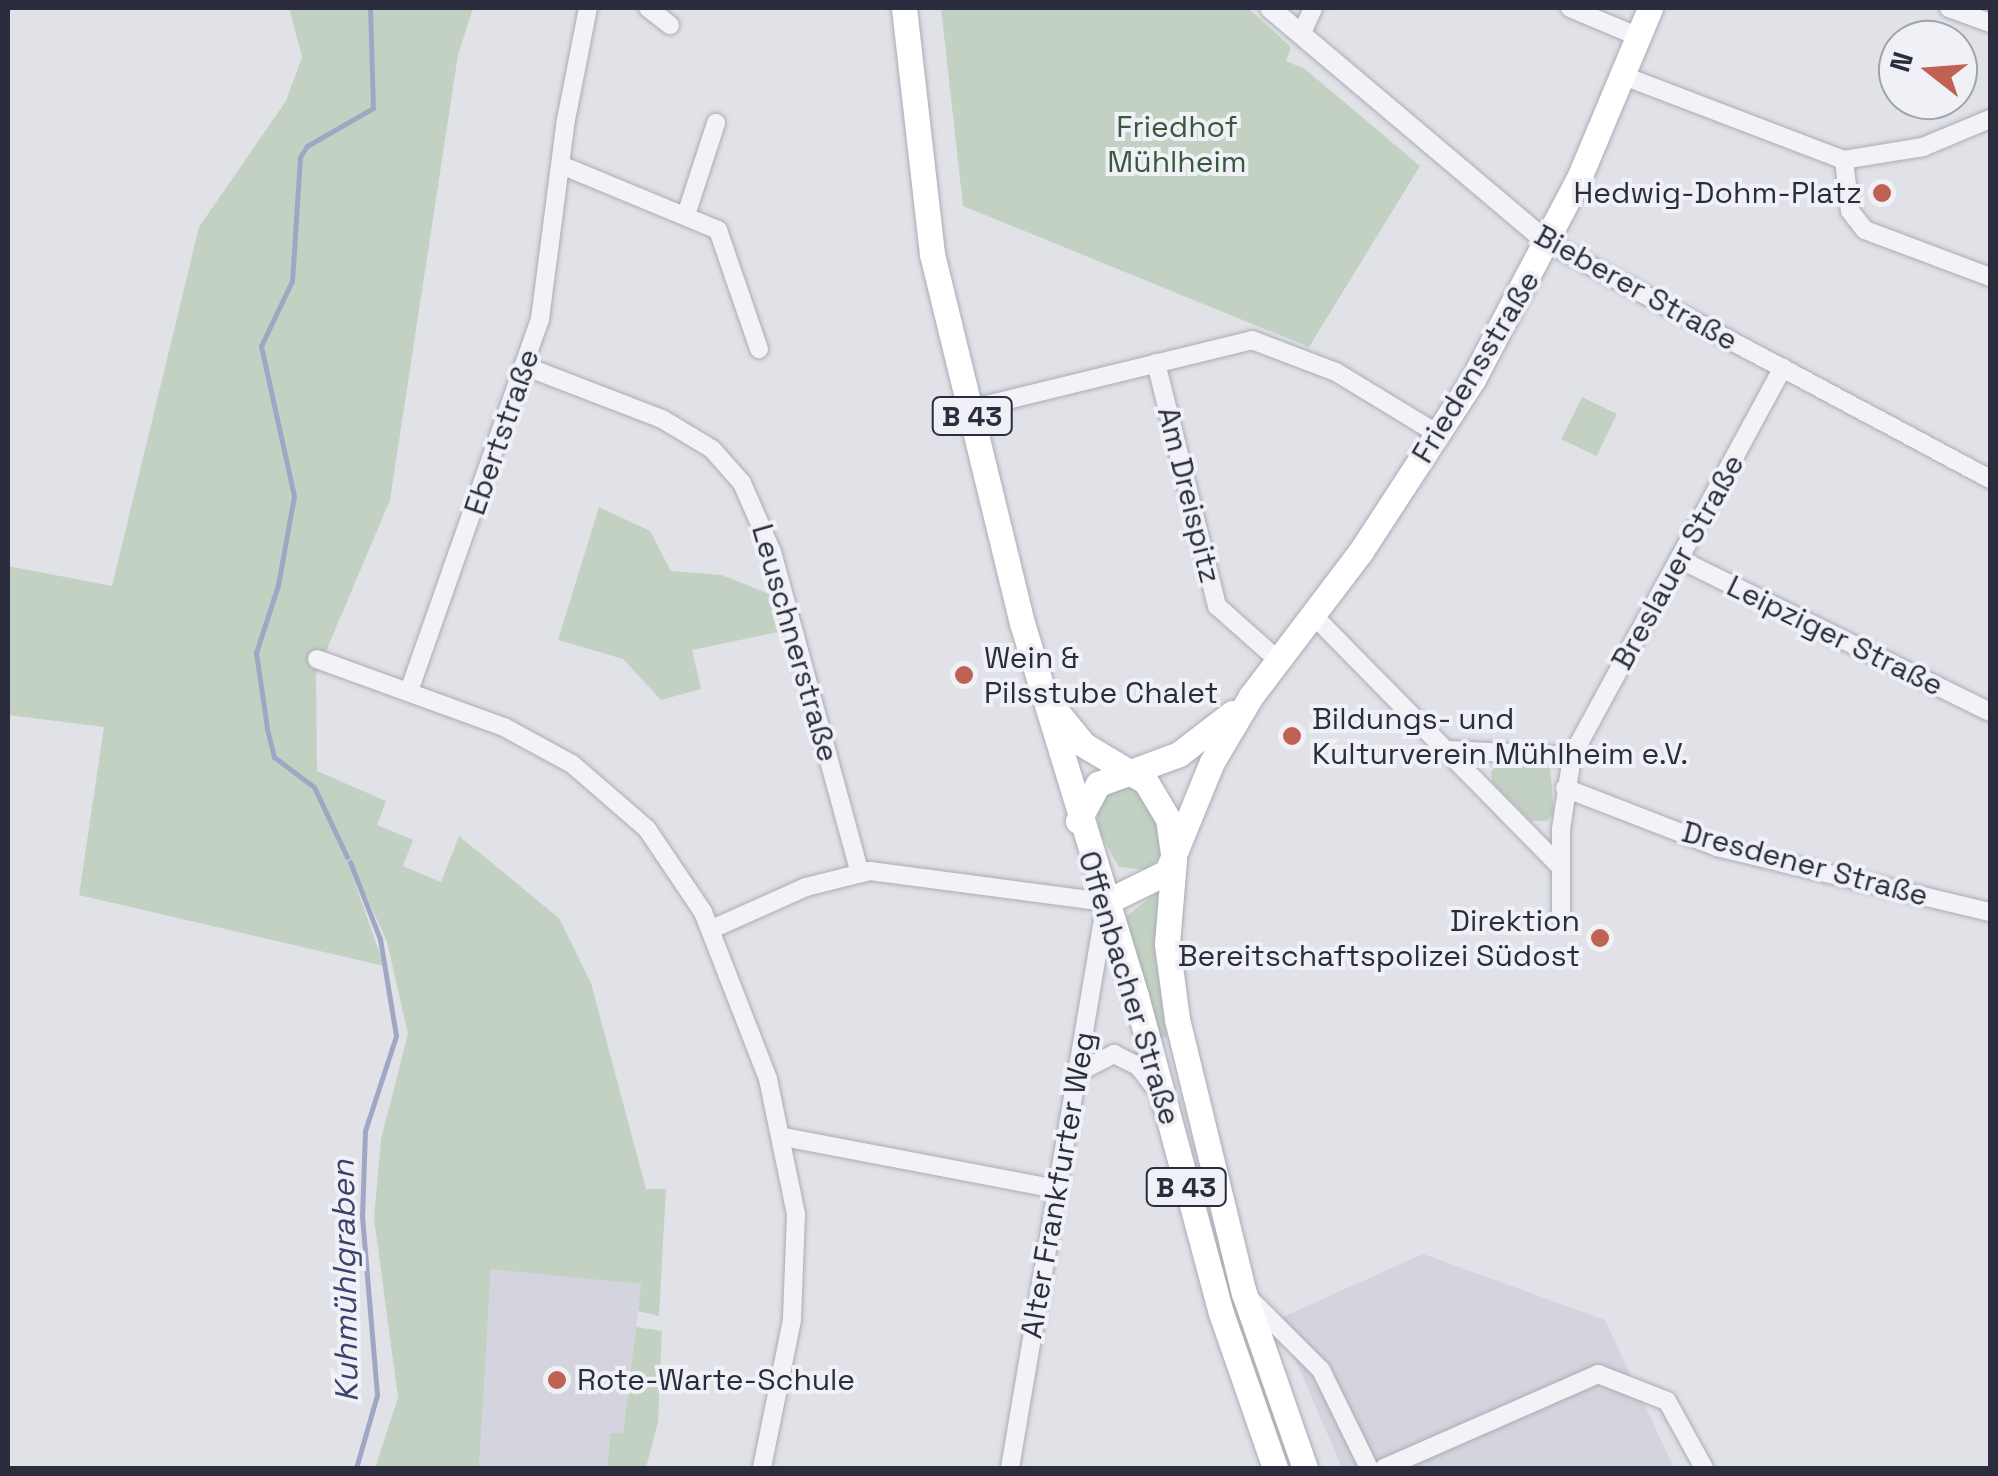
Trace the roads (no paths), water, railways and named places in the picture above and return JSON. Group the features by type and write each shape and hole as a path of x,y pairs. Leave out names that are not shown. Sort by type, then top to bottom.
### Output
{"main road":[{"name":"Offenbacher Straße","path":"904,8 923,202 1037,680 1106,902 1226,1327 1275,1468"},
{"name":"Friedensstraße","path":"1174,860 1200,788 1251,696 1314,615 1438,434 1548,243 1624,76 1650,8"},
{"name":"Offenbacher Straße","path":"1037,680 1073,735 1130,770 1163,807 1174,860 1167,916 1170,982 1244,1293 1305,1468"},
{"name":"Friedensstraße","path":"1078,821 1098,784 1179,754 1251,696"},
{"path":"1106,902 1160,878 1174,860"}],"street":[{"name":"Ebertstraße","path":"409,692 527,366 546,287 561,165 588,8"},
{"path":"648,8 670,26"},
{"name":"Bieberer Straße","path":"1270,8 1548,243 1990,479"},
{"path":"1302,34 1313,8"},
{"path":"1570,8 1639,37"},
{"path":"1949,8 1990,23"},
{"path":"1624,76 1844,160 1923,147 1990,119"},
{"path":"686,214 716,123"},
{"path":"1844,160 1850,210 1865,230 1990,277"},
{"path":"561,165 686,214 724,238 759,349"},
{"path":"970,409 1259,341 1336,372 1438,434"},
{"name":"Am Dreispitz","path":"1156,363 1217,606 1279,661"},
{"name":"Leuschnerstraße","path":"527,366 662,419 712,449 742,483 772,552 860,872"},
{"name":"Breslauer Straße","path":"1561,918 1559,865 1565,788 1572,756 1784,368"},
{"name":"Leipziger Straße","path":"1679,559 1990,712"},
{"path":"1314,615 1559,865"},
{"path":"317,658 504,727 592,778 659,844 712,930 760,1054 784,1137 797,1275 762,1468"},
{"path":"1448,750 1572,756"},
{"name":"Dresdener Straße","path":"1565,788 1717,846 1990,912"},
{"path":"712,930 793,892 860,872 1106,902"},
{"name":"Alter Frankfurter Weg","path":"1010,1468 1106,902"},
{"path":"1077,1072 1100,1056 1122,1056 1164,1102"},
{"path":"784,1137 1056,1189"},
{"path":"1244,1293 1321,1370 1369,1468"},
{"path":"1384,1468 1598,1374 1667,1402 1704,1468"}],"waterway":[{"name":"Kuhmühlgraben","path":"347,857 314,787 274,757 267,728 256,653 278,585 294,496 261,346 292,281 300,157 307,146 373,108 370,8"},
{"name":"Kuhmühlgraben","path":"350,862 380,939 396,1036 365,1131 362,1216 377,1395 356,1468"}],"place":[{"name":"Hedwig-Dohm-Platz","path":"1882,193"},
{"name":"Wein & Pilsstube Chalet","path":"964,675"},
{"name":"Bildungs- und Kulturverein Mühlheim e.V.","path":"1292,736"},
{"name":"Direktion Bereitschaftspolizei Südost","path":"1600,938"},
{"name":"Rote-Warte-Schule","path":"557,1380"}],"park label":[{"name":"Friedhof Mühlheim","path":"1177,144"}]}
